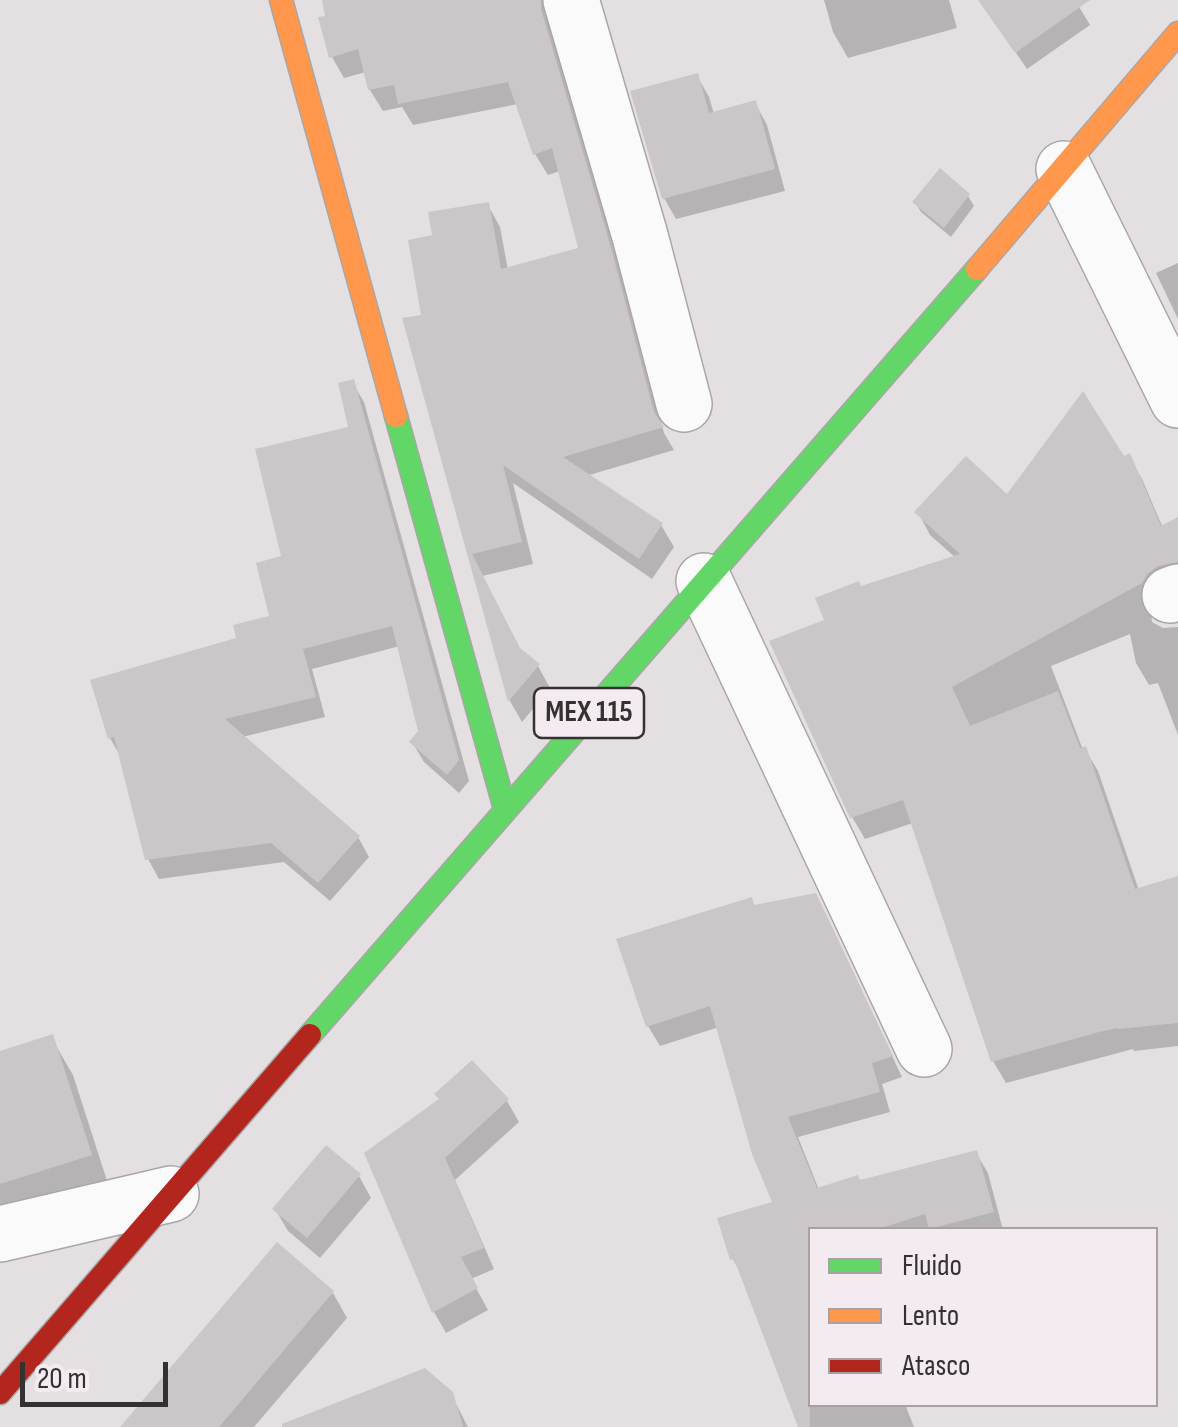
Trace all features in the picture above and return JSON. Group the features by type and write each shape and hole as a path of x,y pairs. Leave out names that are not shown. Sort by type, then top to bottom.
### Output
{"main road":[{"path":"281,0 505,808"},
{"name":"MEX 115","path":"0,1393 1178,33"}],"street":[{"path":"571,0 684,404"},
{"path":"1064,169 1178,400"},
{"path":"704,581 924,1049"},
{"path":"0,1234 172,1194"}],"building":[{"path":"322,0 541,0 654,412 664,427 563,457 663,523 639,559 503,465 522,542 472,554 520,648 540,664 508,702 402,318 421,315 408,240 432,235 428,212 489,202 501,269 578,248 552,148 533,155 508,82 398,104 394,85 368,90 358,49 329,58 318,17 325,16"},
{"path":"978,0 1090,0 1015,53"},
{"path":"698,73 709,113 756,100 775,169 662,199 630,91"},
{"path":"940,168 970,194 944,228 912,202"},
{"path":"354,379 459,760 447,775 409,742 418,731 392,626 303,649 316,697 225,719 360,836 318,883 271,843 145,860 114,737 108,739 90,680 236,638 233,625 269,616 256,563 281,556 255,449 348,427 338,383"},
{"path":"1083,391 1124,456 1130,453 1161,526 1178,517 1178,562 1158,566 1142,583 952,687 970,726 1058,691 1080,748 1086,746 1135,889 1178,876 1178,1023 1118,1028 991,1062 903,800 850,818 769,641 824,620 815,598 859,581 861,586 960,554 914,512 966,456 1007,494"},
{"path":"816,893 893,1056 872,1063 880,1092 788,1117 817,1188 858,1175 860,1180 977,1150 994,1212 937,1227 928,1227 925,1214 884,1227 808,1227 810,1427 798,1427 734,1259 730,1260 717,1218 772,1202 752,1154 710,1006 646,1027 616,939 752,897 754,905"},
{"path":"53,1034 92,1155 0,1184 0,1051"},
{"path":"472,1060 509,1099 445,1158 484,1248 461,1257 478,1288 432,1313 364,1153 439,1099 434,1094"},
{"path":"326,1145 361,1174 307,1238 272,1209"},
{"path":"277,1242 334,1291 219,1427 120,1427"},
{"path":"425,1368 453,1392 463,1427 282,1427 282,1424"}],"traffic: fast":[{"path":"310,1035 977,269"},
{"path":"396,416 505,809"}],"traffic: slow":[{"path":"281,0 396,416"},
{"path":"977,269 1178,33"}],"traffic: jam":[{"path":"0,1393 310,1035"}]}
